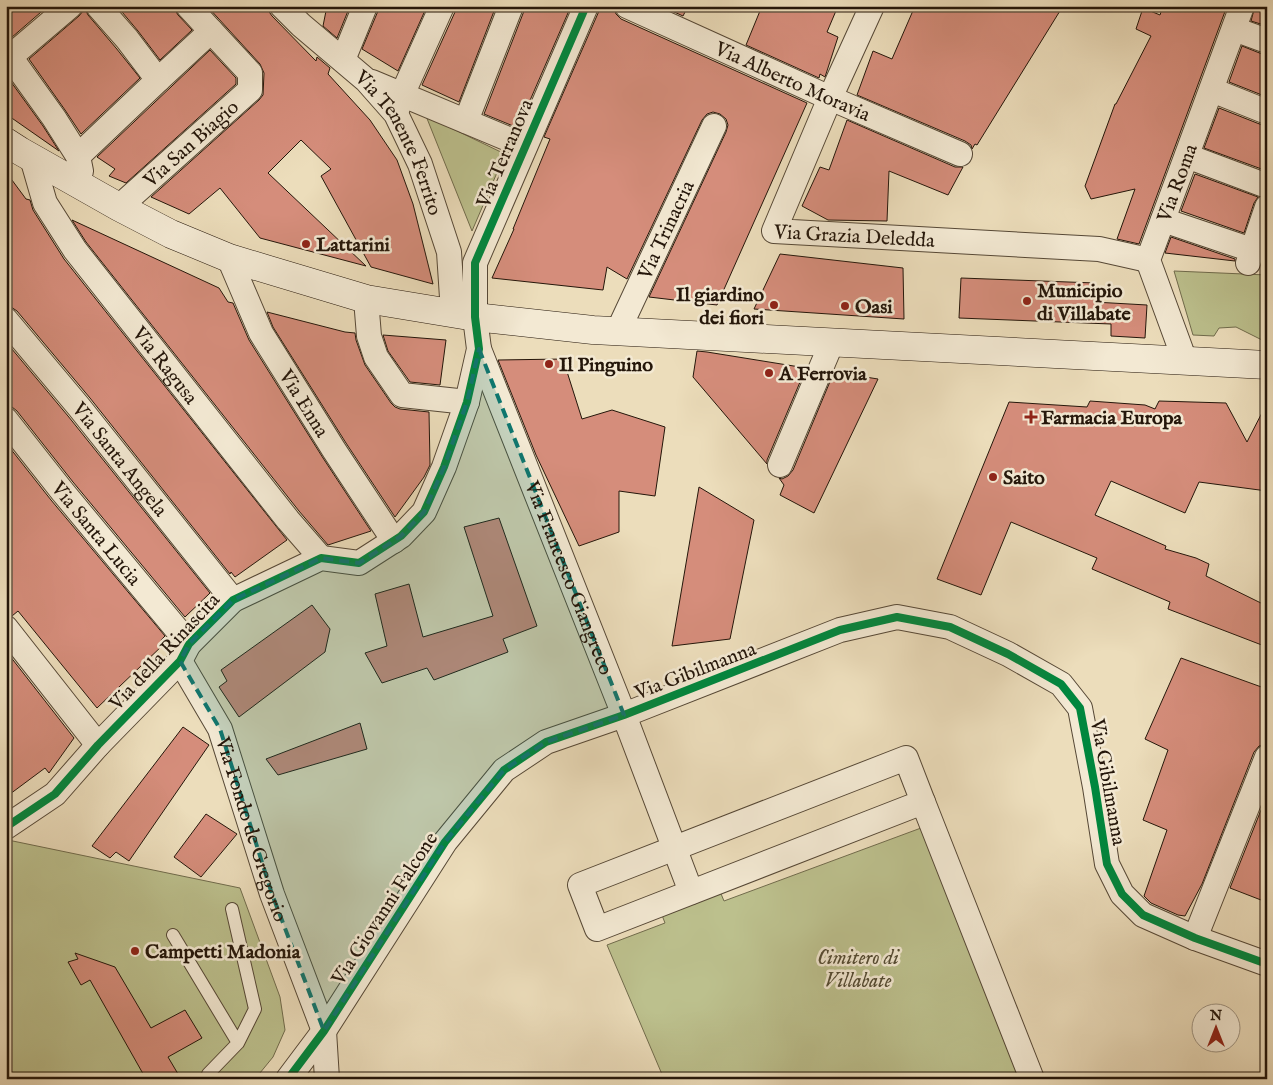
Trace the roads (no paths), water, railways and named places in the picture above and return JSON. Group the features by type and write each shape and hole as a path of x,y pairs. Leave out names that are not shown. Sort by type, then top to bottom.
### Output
{"main road":[{"path":"16,154 77,183 171,234 229,258 366,299 464,315 593,330 832,342 925,355 985,358 1185,361 1267,365"}],"street":[{"path":"70,6 8,54 54,118 78,156 81,171 77,183"},
{"path":"98,6 128,39 158,80"},
{"path":"78,156 212,31 188,6"},
{"name":"Via Tenente Ferrito","path":"282,6 305,15 343,60 399,105 449,252 464,315"},
{"path":"343,60 365,6"},
{"path":"442,6 399,105 466,121 525,146"},
{"path":"466,121 511,6"},
{"name":"Via Terranova","path":"464,315 475,263 586,6"},
{"name":"Via Alberto Moravia","path":"627,6 830,98 960,154"},
{"name":"Via Grazia Deledda","path":"872,6 830,98 774,231 1099,249 1148,260"},
{"name":"Via Roma","path":"1148,260 1242,6"},
{"path":"1234,29 1267,41"},
{"name":"Via San Biagio","path":"119,207 250,90 250,73 212,31"},
{"path":"1212,90 1267,112"},
{"name":"Via Trinacria","path":"618,331 714,126"},
{"name":"Via Ragusa","path":"16,154 75,250 288,520 321,558"},
{"path":"1187,156 1267,186"},
{"path":"1163,220 1250,257 1267,207"},
{"path":"449,252 475,263"},
{"name":"Via Enna","path":"229,258 262,333 334,450 394,541"},
{"path":"1148,260 1185,361"},
{"path":"366,299 369,336 376,357 402,395 467,402"},
{"path":"321,558 358,563 401,536 424,512 444,467 467,402 479,349 464,315"},
{"name":"Via Santa Angela","path":"6,320 233,600"},
{"path":"780,465 832,342"},
{"name":"Via Francesco Giangreco","path":"479,349 624,715 691,892"},
{"name":"Via Santa Lucia","path":"6,420 185,652"},
{"name":"Via della Rinascita","path":"6,827 55,794 233,600 321,558"},
{"name":"Via Gibilmanna","path":"624,715 840,630 897,617 950,627 1008,654 1061,684 1080,708 1107,864 1122,894 1143,915 1195,938 1267,964"},
{"path":"6,628 98,745"},
{"name":"Via Fondo de Gregorio","path":"185,652 220,729 272,894 324,1031 327,1079"},
{"name":"Via Giovanni Falcone","path":"288,1079 324,1031 445,842 504,770 546,742 624,715"},
{"path":"1195,938 1267,757"},
{"path":"923,802 597,929 580,885 906,758 1032,1079"}],"lane":[{"path":"208,1074 238,1043 255,1010 232,909"},
{"path":"173,935 238,1043"}],"place":[{"name":"Lattarini","path":"306,244"},
{"name":"Municipio di Villabate","path":"1027,301"},
{"name":"Il giardino dei fiori","path":"774,305"},
{"name":"Oasi","path":"845,306"},
{"name":"Il Pinguino","path":"549,364"},
{"name":"A Ferrovia","path":"769,373"},
{"name":"Farmacia Europa","path":"1031,417"},
{"name":"Saito","path":"993,477"},
{"name":"Campetti Madonia","path":"135,951"}],"park label":[{"name":"Cimitero di Villabate","path":"858,968"}]}
